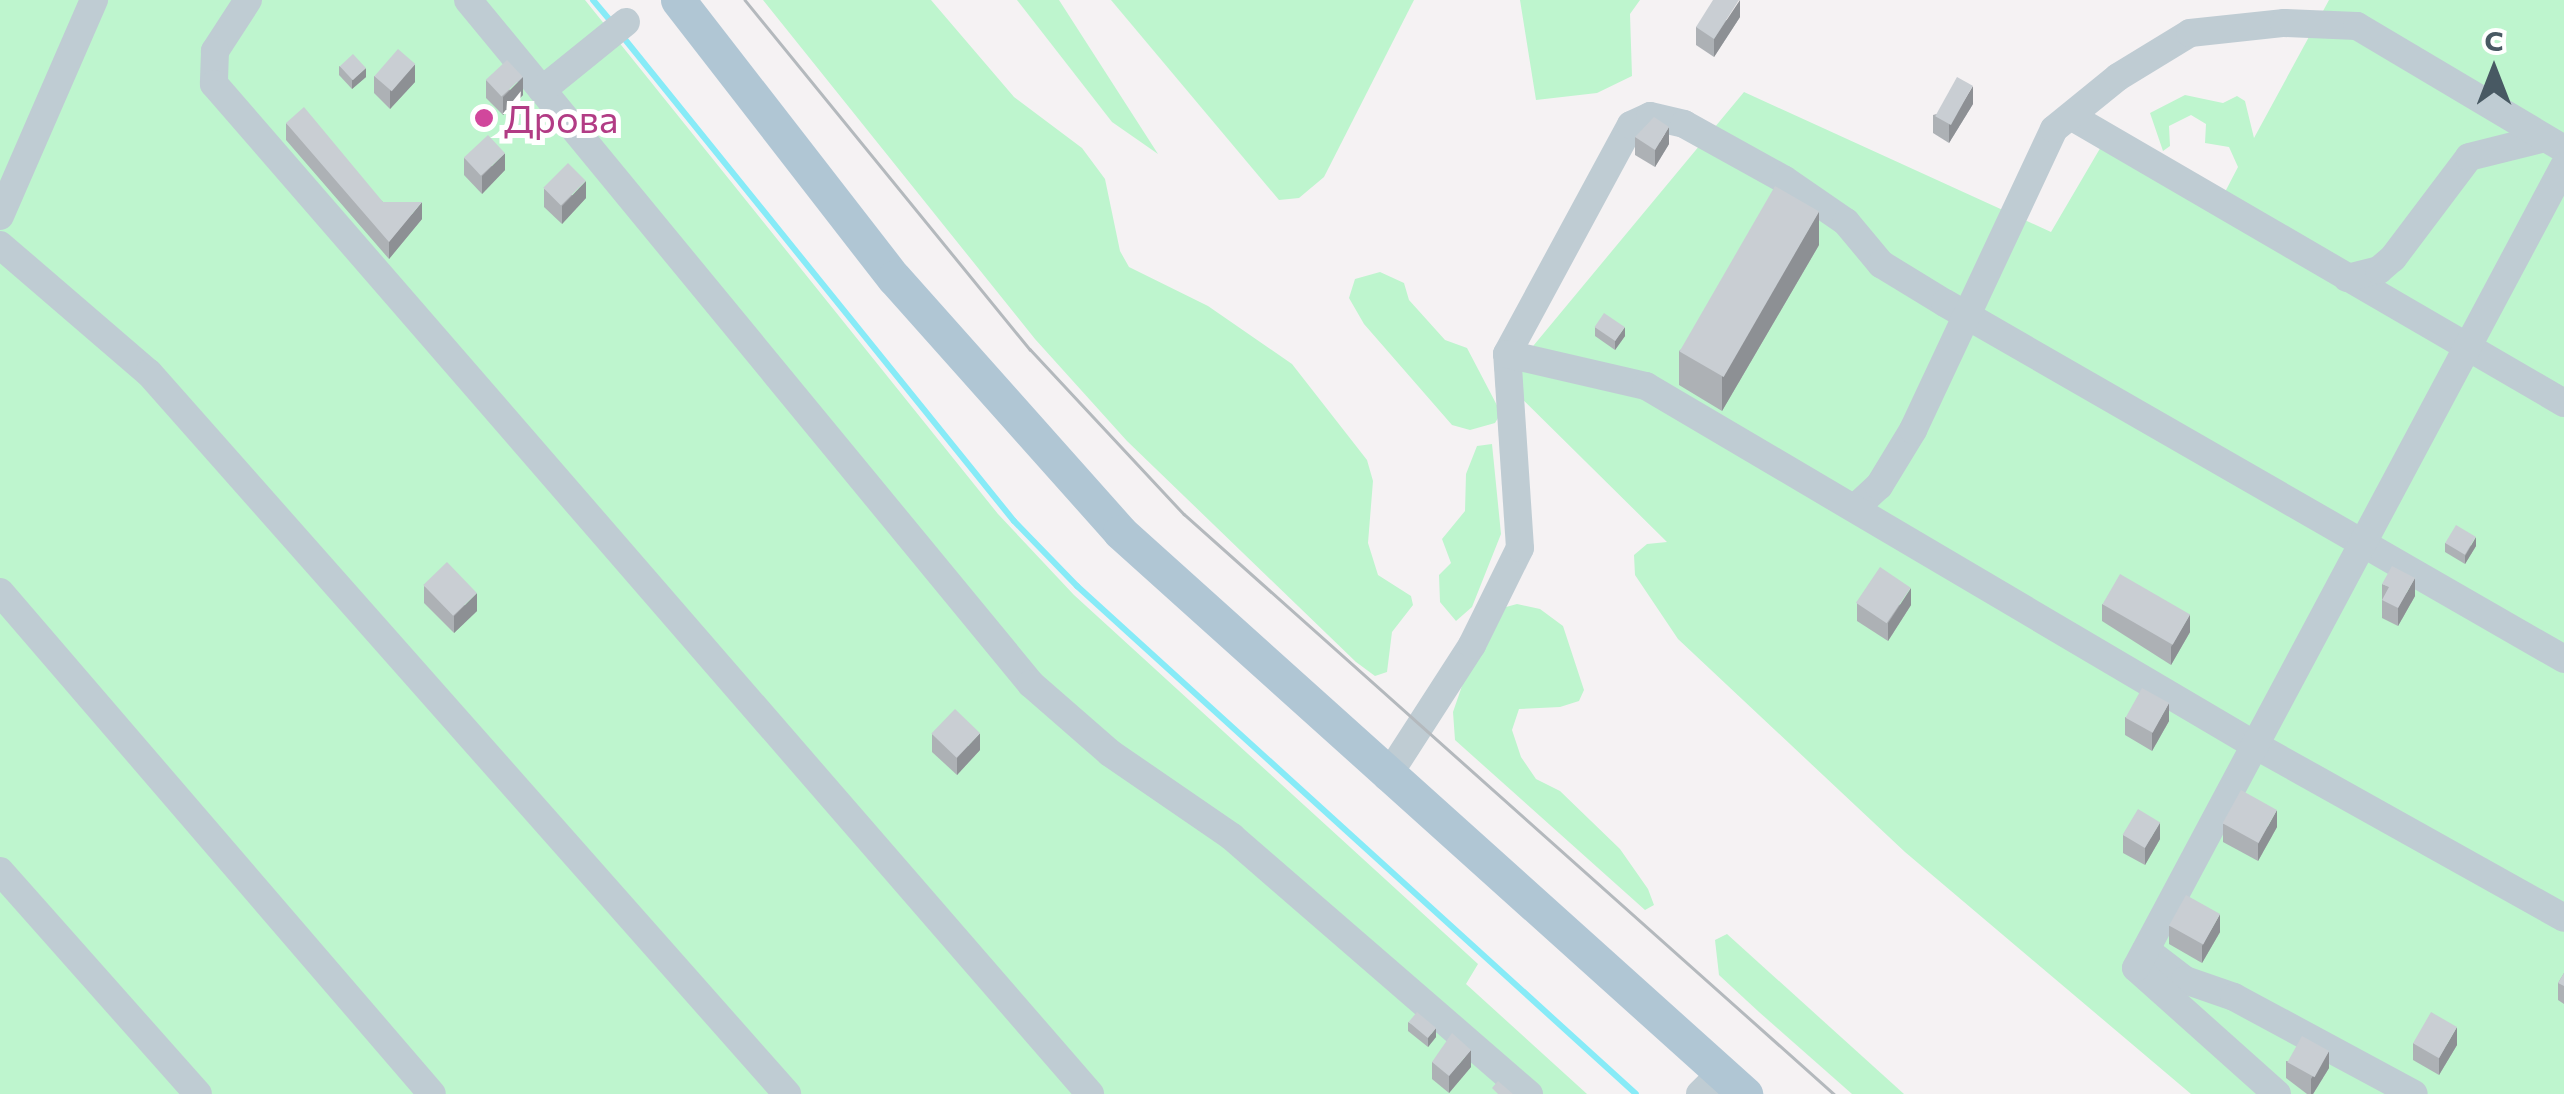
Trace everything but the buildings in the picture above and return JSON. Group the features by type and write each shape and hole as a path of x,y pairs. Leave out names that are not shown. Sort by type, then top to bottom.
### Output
{"main road":[{"path":"678,0 894,278 1001,405 1120,532 1722,1087"}],"lane":[{"path":"0,216 94,0"},
{"path":"248,0 215,51 214,84 1090,1094"},
{"path":"468,0 1031,684 1110,753 1232,836 1528,1094"},
{"path":"542,90 626,22"},
{"path":"1855,508 1879,486 1913,430 2046,141 2118,77 2190,33 2357,26 2554,143"},
{"path":"1388,778 1472,645 1520,548 1508,354 1631,125 1650,116 1684,124 1785,180 1846,222 1881,264 2564,659"},
{"path":"2074,118 2564,403"},
{"path":"2347,278 2380,270 2393,258 2469,157 2554,143"},
{"path":"2278,1094 2136,968 2564,166"},
{"path":"0,244 148,373 787,1094"},
{"path":"1508,354 1646,386 2253,744 2564,918"},
{"path":"0,592 432,1094"},
{"path":"0,871 198,1094"},
{"path":"2146,950 2185,980 2250,1004 2414,1094"}],"green space":[{"path":"0,0 585,0 998,514 1074,595 1478,964 1466,984 1587,1094 0,1094"},
{"path":"763,0 931,0 1014,97 1082,148 1105,179 1120,251 1129,267 1208,306 1292,364 1367,460 1373,481 1368,543 1378,575 1411,596 1413,605 1392,632 1387,672 1375,676 1356,662 1127,441 1035,339"},
{"path":"1017,0 1059,0 1158,154 1112,122"},
{"path":"1111,0 1414,0 1324,177 1299,198 1279,200"},
{"path":"1520,0 1640,0 1630,14 1632,76 1597,93 1536,100"},
{"path":"2329,0 2564,0 2564,1094 2191,1094 1905,852 1678,639 1635,575 1634,555 1647,544 1667,542 1504,381 1744,92 2051,232 2112,128 2225,192 2238,167 2229,147 2205,143 2206,124 2191,115 2169,126 2170,146 2163,151 2150,113 2185,95 2223,103 2237,96 2245,101 2254,138"},
{"path":"1380,272 1404,283 1409,300 1445,340 1467,348 1501,413 1495,423 1470,430 1452,425 1364,324 1349,298 1355,279"},
{"path":"1492,444 1501,534 1472,607 1456,621 1440,602 1439,575 1451,563 1442,539 1465,511 1466,474 1477,446"},
{"path":"1517,604 1540,609 1563,626 1584,690 1579,701 1560,707 1519,709 1512,730 1521,757 1536,779 1560,791 1620,849 1648,889 1654,905 1645,910 1455,740 1453,712 1463,683 1506,607"},
{"path":"1727,934 1904,1094 1852,1094 1759,1012 1719,975 1715,940"}],"waterway":[{"path":"593,0 612,23"},
{"path":"623,37 1014,521 1077,586 1636,1094"}],"tram line":[{"path":"745,0 1030,349 1184,514 1834,1094"}],"place":[{"name":"Дрова","path":"484,118"}]}
